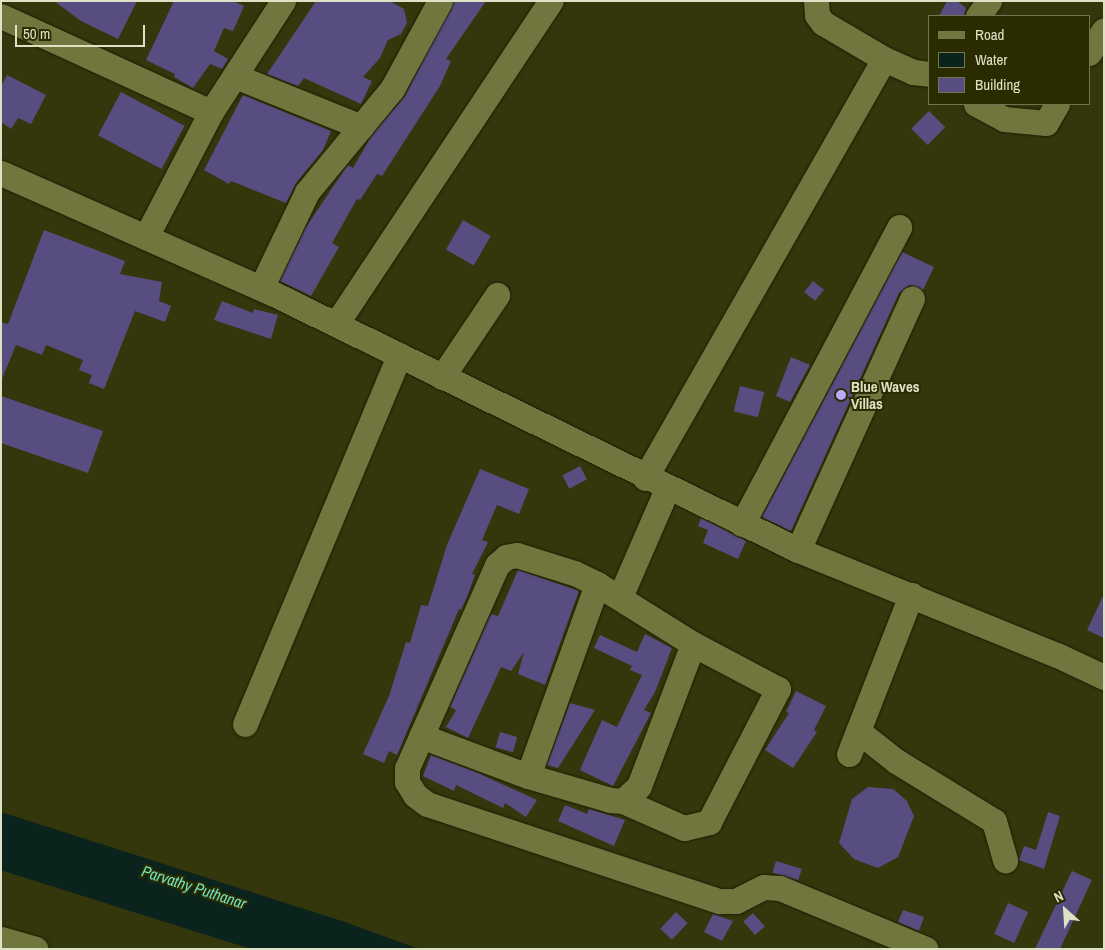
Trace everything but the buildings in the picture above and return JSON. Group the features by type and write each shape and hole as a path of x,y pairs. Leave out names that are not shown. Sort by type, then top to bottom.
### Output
{"street":[{"path":"146,237 211,112 283,1"},
{"path":"261,288 307,192 392,88 440,1"},
{"path":"336,324 551,1"},
{"path":"816,1 817,15 823,23 884,59 928,76"},
{"path":"979,15 989,1"},
{"path":"1,16 211,112"},
{"path":"1090,51 1104,30"},
{"path":"645,478 884,59"},
{"path":"234,76 361,127"},
{"path":"978,105 1004,119 1046,123 1055,105"},
{"path":"1,173 261,288 667,489 798,550 1057,655 1104,677"},
{"path":"742,524 898,227"},
{"path":"442,377 497,295"},
{"path":"798,550 912,299"},
{"path":"245,724 398,355"},
{"path":"620,597 667,489"},
{"path":"422,736 528,776 610,800 623,801 684,828 709,822 778,689 692,644 620,597 574,573 517,555 506,557 497,565 407,768 407,782 414,795 427,804 719,901 736,900 764,887 780,888 926,949"},
{"path":"528,776 597,584"},
{"path":"850,754 911,595"},
{"path":"623,801 632,796 640,786 692,644"},
{"path":"858,731 896,761 994,821 1005,860"},
{"path":"1,938 36,949"}],"water":[{"name":"Parvathy Puthanar","path":"1,812 345,922 419,949 251,949 16,875 1,870"}],"place":[{"name":"Blue Waves Villas","path":"841,395"}]}
